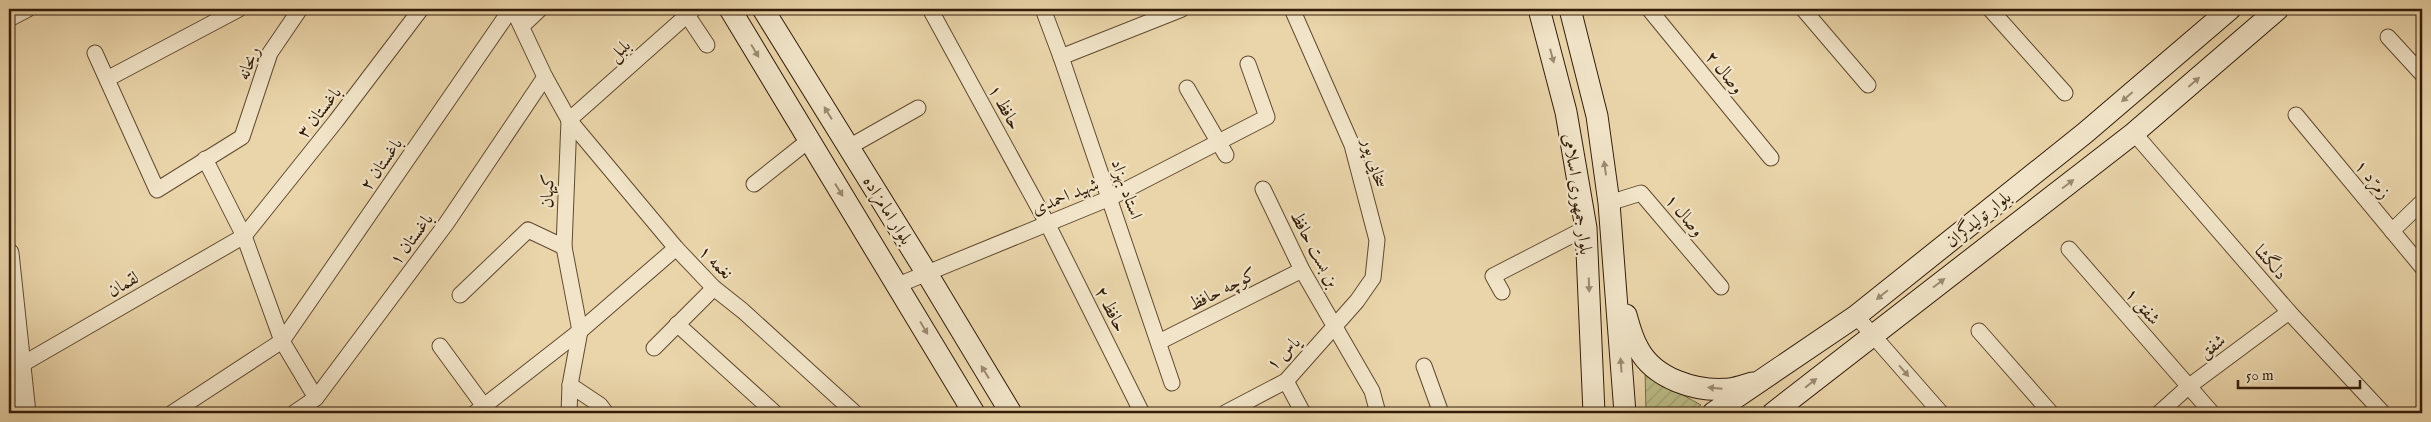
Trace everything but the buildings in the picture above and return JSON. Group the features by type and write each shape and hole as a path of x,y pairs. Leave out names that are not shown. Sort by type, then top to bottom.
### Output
{"main road":[{"name":"بلوار امامزاده","path":"730,9 974,413"},
{"name":"بلوار امامزاده","path":"763,9 849,146 1011,413"},
{"name":"بلوار جمهوری اسلامی","path":"1539,9 1566,112 1586,228 1594,413"},
{"name":"بلوار جمهوری اسلامی","path":"1570,9 1597,116 1610,203 1624,413"},
{"name":"بلوار تولیدگران","path":"1713,413 1856,316 2085,133 2230,9"},
{"name":"بلوار تولیدگران","path":"1773,413 1872,334 2134,133 2278,9"},
{"path":"1616,287 1638,349 1649,364 1670,380 1703,387 1729,389 1762,381"}],"street":[{"path":"9,19 28,9"},
{"path":"107,79 239,9"},
{"name":"ریحانه","path":"205,159 242,137 270,53 300,9"},
{"name":"باغستان ۳","path":"244,236 336,121 421,9"},
{"path":"512,9 522,26 545,77 569,120"},
{"name":"باغستان ۲","path":"282,341 512,9"},
{"path":"522,26 540,9"},
{"name":"حافظ ۱","path":"930,9 1047,223"},
{"name":"استاد بهزاد","path":"1043,9 1110,198 1172,383"},
{"path":"1061,57 1182,9"},
{"name":"سخایی پور","path":"1292,9 1352,145 1377,240 1372,278 1357,301 1335,325"},
{"name":"وصال ۲","path":"1649,9 1771,158"},
{"path":"1802,9 1868,85"},
{"path":"1990,9 2066,93"},
{"path":"691,12 707,45"},
{"name":"بلبل","path":"569,120 691,12"},
{"path":"2388,37 2422,74"},
{"path":"95,53 157,190 205,159 244,236 282,341 316,398"},
{"name":"شهید احمدی","path":"898,285 1110,198 1267,117 1248,64"},
{"name":"باغستان ۱","path":"294,413 316,398 446,224 545,77"},
{"path":"1187,88 1220,141 1226,155"},
{"path":"849,146 918,108"},
{"name":"زمرّد ۱","path":"2296,115 2422,267"},
{"name":"کیهان","path":"569,120 564,247 580,331 570,385"},
{"name":"نغمه ۱","path":"569,120 676,248 714,288 855,413"},
{"name":"دلگشا","path":"2134,133 2289,312 2383,413"},
{"path":"754,184 808,141"},
{"name":"بن بست حافظ","path":"1263,189 1302,270 1372,391 1378,413"},
{"name":"وصال ۱","path":"1610,203 1641,193 1721,287"},
{"path":"2392,231 2422,202"},
{"name":"حافظ ۲","path":"1047,223 1141,411"},
{"path":"1502,292 1493,276 1586,228"},
{"path":"460,295 528,230 564,247"},
{"name":"لقمان","path":"21,365 244,236"},
{"path":"440,346 483,411 676,248"},
{"name":"شفق ۱","path":"2069,249 2212,413"},
{"path":"9,253 13,327 21,365 20,410"},
{"name":"کوچه حافظ","path":"1159,342 1302,270"},
{"path":"654,348 714,288"},
{"name":"شفق","path":"2159,413 2188,387 2289,312"},
{"path":"1856,316 1941,413"},
{"path":"677,324 775,413"},
{"name":"یاس ۱","path":"1225,413 1286,381 1335,325"},
{"path":"1979,331 2051,413"},
{"path":"172,413 282,341"},
{"path":"1424,366 1441,413"},
{"path":"1286,381 1303,413"},
{"path":"569,413 570,385"},
{"path":"570,385 600,405 606,413"}],"green space":[{"path":"1645,370 1665,385 1701,405 1690,413 1646,413"}]}
